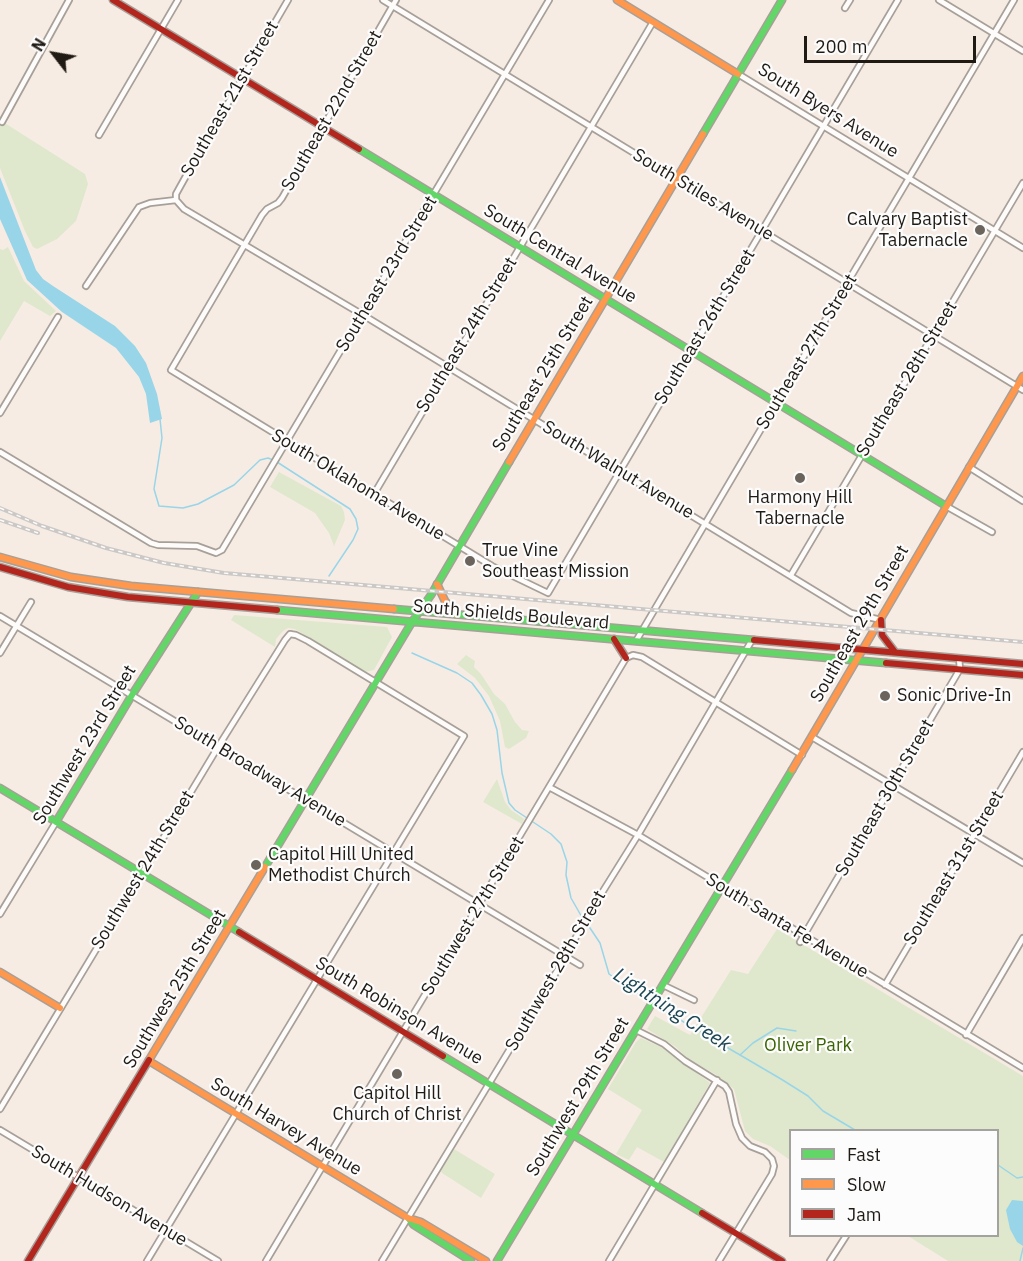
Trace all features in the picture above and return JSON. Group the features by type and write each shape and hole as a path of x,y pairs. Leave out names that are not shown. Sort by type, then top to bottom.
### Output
{"main road":[{"name":"South Central Avenue","path":"113,0 946,506"},
{"name":"South Byers Avenue","path":"617,0 738,74"},
{"name":"Southeast 25th Street","path":"347,732 412,622 421,612 782,0"},
{"name":"Southeast 29th Street","path":"722,887 858,660 969,467 1020,388 1023,376"},
{"name":"South Shields Boulevard","path":"0,557 71,577 104,583 1023,664"},
{"name":"South Shields Boulevard","path":"0,567 102,594 1023,675"},
{"path":"437,584 445,601 456,614"},
{"name":"Southwest 23rd Street","path":"56,822 132,695 198,592"},
{"path":"522,632 523,620"},
{"path":"881,620 882,635 895,652"},
{"path":"614,639 627,658"},
{"name":"Southwest 25th Street","path":"28,1261 347,732"},
{"name":"South Robinson Avenue","path":"0,789 782,1261"},
{"name":"Southwest 29th Street","path":"497,1261 722,887"},
{"path":"0,972 60,1008"},
{"name":"South Harvey Avenue","path":"148,1061 408,1218 421,1222 486,1261"},
{"name":"South Harvey Avenue","path":"408,1218 414,1225 471,1261"}],"street":[{"path":"2,122 69,0"},
{"path":"99,135 178,0"},
{"name":"Southeast 21st Street","path":"176,200 178,191 288,0"},
{"name":"South Stiles Avenue","path":"383,0 1020,388"},
{"name":"Southeast 22nd Street","path":"171,370 264,212 280,201 396,0"},
{"name":"Southeast 23rd Street","path":"0,452 151,543 197,546 216,553 224,548 549,0"},
{"path":"845,8 850,0"},
{"name":"Southeast 26th Street","path":"548,593 898,0"},
{"path":"939,0 1023,51"},
{"name":"Southeast 27th Street","path":"636,641 1014,0"},
{"name":"Southeast 24th Street","path":"374,494 653,22"},
{"name":"South Byers Avenue","path":"738,74 1023,248"},
{"name":"Southeast 28th Street","path":"791,575 1023,183"},
{"path":"86,286 136,210 143,205 176,200"},
{"name":"South Walnut Avenue","path":"176,200 182,208 363,315 851,612 881,620"},
{"path":"0,413 58,317"},
{"name":"South Oklahoma Avenue","path":"171,370 492,566 548,593"},
{"path":"969,467 1023,501"},
{"name":"South Central Avenue","path":"946,506 992,532"},
{"path":"0,653 32,602"},
{"name":"South Broadway Avenue","path":"0,616 580,965"},
{"name":"Southwest 24th Street","path":"0,1109 218,747 290,634 308,641 376,683"},
{"path":"638,835 752,639"},
{"path":"549,787 627,658 633,655 639,656 802,754"},
{"path":"959,658 960,669"},
{"name":"Southeast 30th Street","path":"802,939 960,669"},
{"path":"147,1261 464,736 376,683"},
{"path":"812,737 1023,863"},
{"name":"Southeast 31st Street","path":"885,985 1023,752"},
{"name":"Southwest 27th Street","path":"266,1261 549,787"},
{"name":"South Santa Fe Avenue","path":"549,787 638,835 802,939 885,985 1023,1068"},
{"name":"Southwest 23rd Street","path":"0,914 56,822"},
{"name":"Southwest 28th Street","path":"382,1261 638,835"},
{"path":"966,1035 1023,938"},
{"path":"661,988 694,1000"},
{"path":"636,1030 664,1044 685,1061 717,1080 729,1092 736,1124 742,1138 750,1146 769,1155 773,1162 772,1174 719,1261"},
{"path":"609,1261 717,1080"},
{"name":"South Hudson Avenue","path":"0,1130 218,1261"},
{"path":"830,1261 845,1237"}],"green space":[{"path":"0,120 85,174 88,184 76,221 57,239 37,249 33,247 25,231 0,168"},
{"path":"8,247 24,281 56,311 50,316 24,301 0,341 0,249"},
{"path":"279,472 341,506 345,520 334,546 329,533 315,513 270,487"},
{"path":"234,615 387,627 392,637 374,670 365,672 295,629 288,628 283,631 276,639 275,647 231,620"},
{"path":"466,655 475,661 474,667 494,694 505,704 515,722 522,730 529,731 526,738 509,749 505,747 500,721 489,696 475,678 457,664"},
{"path":"497,779 505,802 511,810 524,819 522,824 483,802"},
{"name":"Oliver Park","path":"777,929 1023,1076 1023,1261 948,1261 910,1237 999,1237 999,1129 789,1129 789,1159 770,1146 753,1139 745,1131 734,1089 647,1029 655,1016 690,1035 731,970 748,974"},
{"path":"641,1038 663,1048 710,1083 664,1162 637,1147 629,1160 616,1154 642,1110 608,1089 636,1042"},
{"path":"454,1149 495,1174 481,1198 442,1173"}],"water":[{"path":"0,177 36,270 43,279 115,326 135,346 146,363 157,394 162,419 150,423 146,394 139,377 116,348 62,312 27,280 0,219"},
{"path":"1012,1200 1023,1201 1023,1246 1017,1242 1010,1229 1006,1210"}],"waterway":[{"name":"Lightning Creek","path":"160,419 162,438 154,489 159,506 183,508 198,504 234,485 260,460 268,458 273,460"},
{"name":"Lightning Creek","path":"277,462 350,509 356,519 358,529 353,540 329,576"},
{"name":"Lightning Creek","path":"412,653 457,673 472,683 481,695 492,714 497,730 502,773 509,803 561,844 567,862 566,875 571,898 583,919"},
{"name":"Lightning Creek","path":"586,922 600,943 609,974 649,1001"},
{"name":"Lightning Creek","path":"653,1004 781,1079 808,1096 823,1111 853,1129"},
{"path":"740,1055 753,1043 777,1028 796,1031"},
{"name":"Lightning Creek","path":"999,1166 1017,1178 1023,1177"},
{"path":"1020,1261 1023,1248"}],"railway":[{"path":"0,508 42,526 106,548 164,563 224,573 1023,642"},
{"path":"0,520 38,533"}],"traffic: fast":[{"path":"703,134 782,0"},
{"path":"359,149 946,506"},
{"path":"265,867 412,622 431,595 509,462"},
{"path":"56,822 132,695 198,592"},
{"path":"394,609 754,640"},
{"path":"277,610 886,663"},
{"path":"497,1261 792,770"},
{"path":"0,788 239,932"},
{"path":"443,1056 702,1213"},
{"path":"409,1219 414,1225 471,1261"}],"traffic: slow":[{"path":"617,0 738,74"},
{"path":"509,462 703,134"},
{"path":"792,770 1023,376"},
{"path":"0,557 71,577 131,586 394,609"},
{"path":"437,584 445,601 456,614"},
{"path":"149,1060 265,867"},
{"path":"0,972 60,1008"},
{"path":"149,1061 408,1218 421,1222 486,1261"}],"traffic: jam":[{"path":"113,0 359,149"},
{"path":"0,567 68,587 128,597 277,610"},
{"path":"881,620 882,635 895,652"},
{"path":"614,639 626,658"},
{"path":"754,640 1023,664"},
{"path":"886,663 1023,675"},
{"path":"239,932 443,1056"},
{"path":"28,1261 149,1060"},
{"path":"702,1213 782,1261"}],"place":[{"name":"Calvary Baptist Tabernacle","path":"980,230"},
{"name":"Harmony Hill Tabernacle","path":"800,478"},
{"name":"True Vine Southeast Mission","path":"470,561"},
{"name":"Sonic Drive-In","path":"885,696"},
{"name":"Capitol Hill United Methodist Church","path":"256,865"},
{"name":"Capitol Hill Church of Christ","path":"397,1074"}]}
